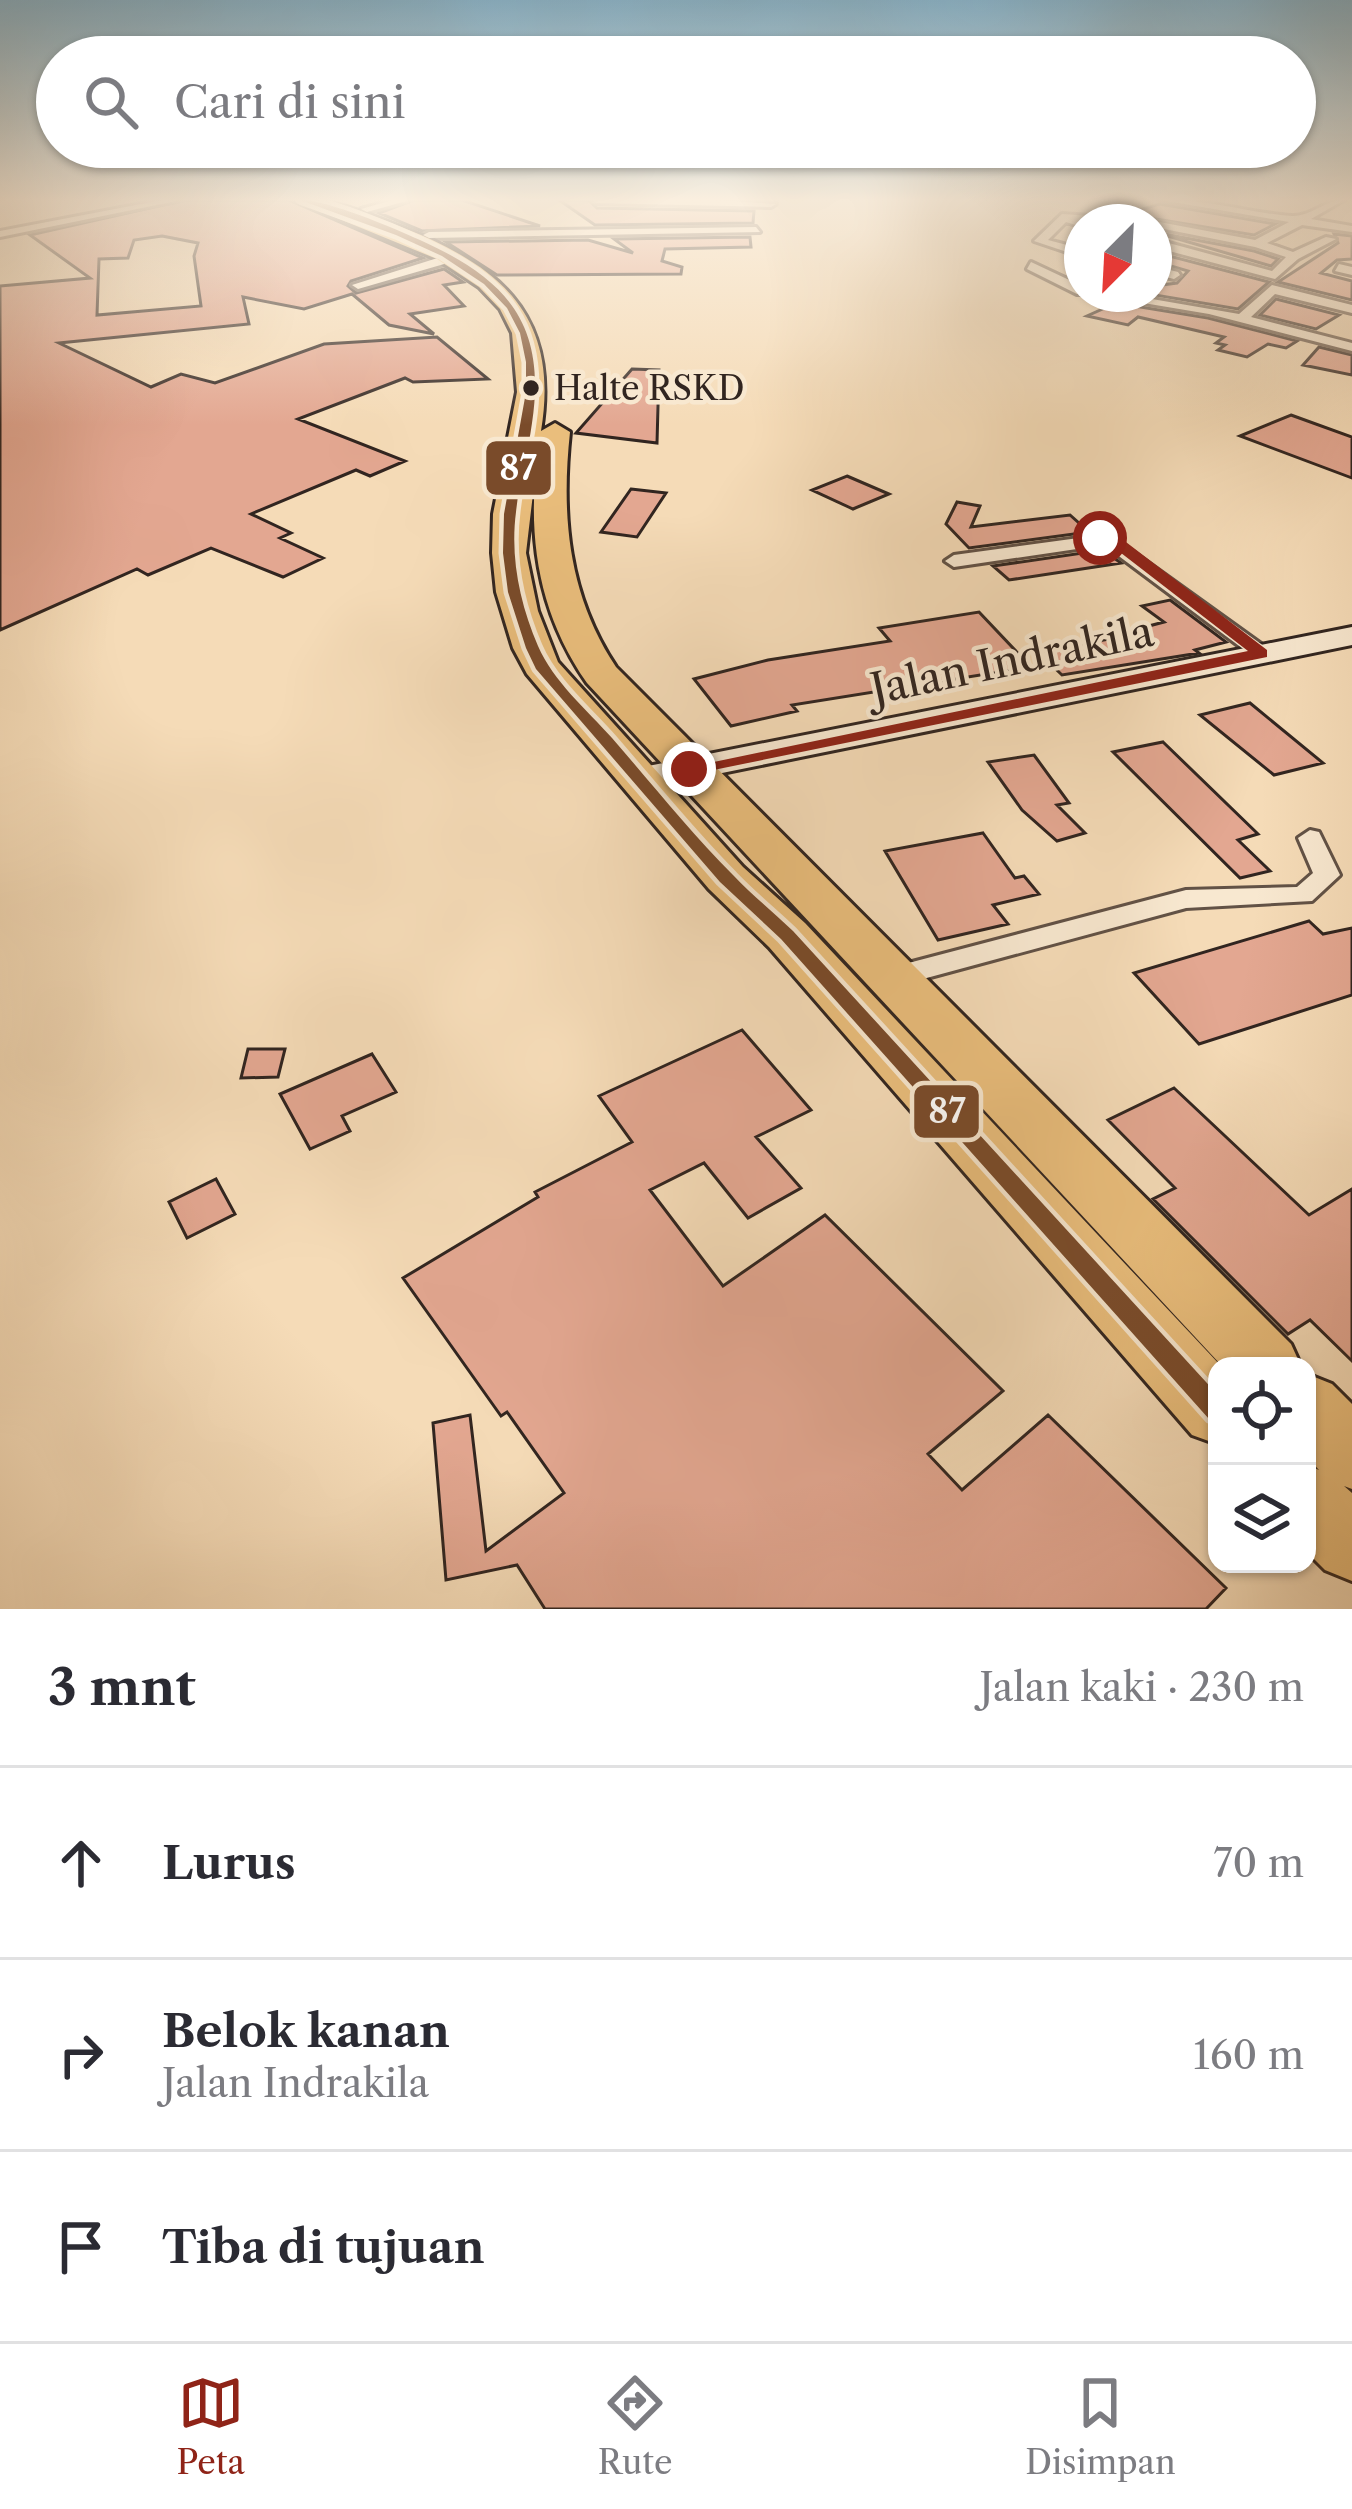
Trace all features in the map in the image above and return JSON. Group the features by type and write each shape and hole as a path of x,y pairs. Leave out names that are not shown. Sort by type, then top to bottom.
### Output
{"highway":[{"path":"472,275 500,295 526,335 543,415 510,516 520,625 549,677 897,976 1258,1357"},
{"path":"499,275 545,317"},
{"path":"666,774 726,878 787,935 1208,1401"},
{"path":"1316,1416 1352,1454"},
{"path":"1316,1510 1352,1543"}],"street":[{"path":"358,285 377,275"},
{"path":"1240,320 1272,289 1352,309"},
{"path":"1172,308 1352,347"},
{"path":"954,561 1089,538 1108,539 1262,653"},
{"name":"Jalan Indrakila","path":"666,774 1350,637"},
{"path":"897,976 1186,899 1303,895 1327,875 1310,838"}],"building":[{"path":"86,275 98,275 97,315 201,306 197,275 370,275 351,281 348,286 356,293 422,275 453,275 463,282 444,285 464,306 410,314 434,334 389,325 352,294 304,309 243,297 249,324 59,343 151,387 181,374 215,383 324,344 437,337 488,379 413,382 405,378 298,419 405,461 370,476 356,470 251,514 291,533 280,538 323,558 283,577 211,548 148,575 137,569 0,630 0,286 90,278"},
{"path":"1184,275 1242,275 1269,282 1238,309 1172,298 1172,284"},
{"path":"1289,275 1329,275 1352,281 1352,300 1278,282"},
{"path":"1276,299 1339,315 1316,329 1260,315"},
{"path":"1171,312 1297,341 1286,348 1268,344 1247,357 1218,350 1225,345 1216,343 1224,337 1138,317 1128,325 1087,316"},
{"path":"1319,347 1352,355 1352,375 1303,365"},
{"path":"632,369 659,370 657,443 576,433"},
{"path":"1291,415 1352,437 1352,478 1240,436"},
{"path":"847,476 889,494 853,509 812,490"},
{"path":"631,489 666,493 637,537 601,532"},
{"path":"957,502 980,506 971,527 1070,515 1089,532 969,548 946,524"},
{"path":"1103,550 1121,563 1009,580 993,566"},
{"path":"1170,600 1226,642 1195,650 1199,653 1062,675 1038,652 1126,636 1122,633 1164,622 1142,606"},
{"path":"979,612 1031,667 792,705 797,711 731,726 694,679 768,660 890,641 879,628"},
{"path":"1250,703 1323,763 1274,775 1200,715"},
{"path":"1163,742 1258,834 1238,840 1270,871 1240,878 1113,752"},
{"path":"1034,755 1069,803 1057,805 1085,833 1057,841 1022,810 988,762"},
{"path":"983,833 1015,878 1024,876 1039,894 993,905 1008,924 938,940 885,851"},
{"path":"1309,921 1323,934 1352,928 1352,995 1199,1044 1134,973"},
{"path":"742,1030 811,1110 756,1137 801,1188 748,1218 704,1163 650,1190 723,1286 825,1215 1003,1391 928,1454 962,1490 1048,1415 1226,1588 1206,1609 545,1609 517,1565 446,1580 433,1423 470,1415 486,1551 564,1493 507,1412 501,1416 403,1278 538,1197 535,1192 632,1142 599,1096"},
{"path":"248,1049 285,1049 278,1077 241,1078"},
{"path":"372,1054 396,1092 342,1116 350,1131 310,1149 280,1094"},
{"path":"1174,1088 1309,1215 1352,1189 1352,1361 1310,1320 1288,1334 1153,1199 1175,1188 1108,1120"},
{"path":"216,1179 235,1214 187,1238 169,1202"}],"transit line":[{"name":"87","path":"477,275 511,307 531,362 509,553 519,611 541,666 726,878 787,935 1208,1401"}],"place":[{"name":"Halte RSKD","path":"531,388"}],"route":[{"path":"689,769 811,748 1262,653 1117,542 1100,538"}]}
